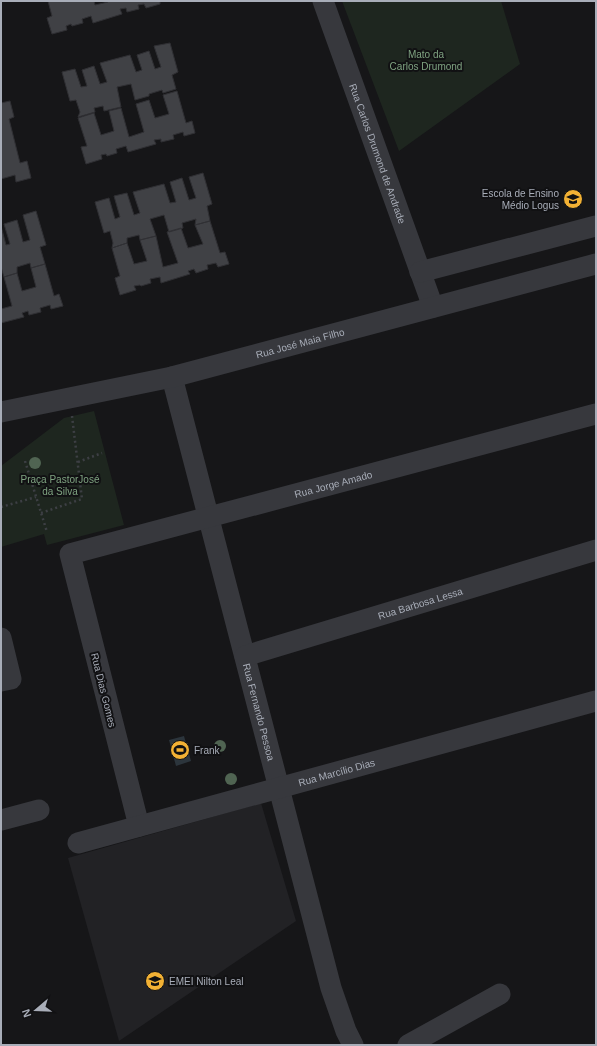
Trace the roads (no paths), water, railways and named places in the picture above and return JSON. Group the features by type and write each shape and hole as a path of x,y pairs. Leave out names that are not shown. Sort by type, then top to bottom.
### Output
{"street":[{"name":"Rua Carlos Drumond de Andrade","path":"322,1 433,307"},
{"path":"420,272 596,226"},
{"name":"Rua José Maia Filho","path":"1,412 172,377 596,264"},
{"name":"Rua Fernando Pessoa","path":"172,377 331,988 352,1045"},
{"name":"Rua Jorge Amado","path":"70,554 596,414"},
{"name":"Rua Barbosa Lessa","path":"245,656 596,550"},
{"name":"Rua Dias Gomes","path":"70,554 139,826"},
{"path":"1,638 11,679 1,681"},
{"name":"Rua Marcílio Dias","path":"78,843 596,701"},
{"path":"1,820 39,810"},
{"path":"408,1045 500,994"}],"place":[{"name":"Escola de Ensino Médio Logus","path":"573,199"},
{"name":"Frank","path":"180,750"},
{"name":"EMEI Nilton Leal","path":"155,981"}],"park label":[{"name":"Mato da Carlos Drumond","path":"426,60"},
{"name":"Praça PastorJosé da Silva","path":"60,484"}]}
